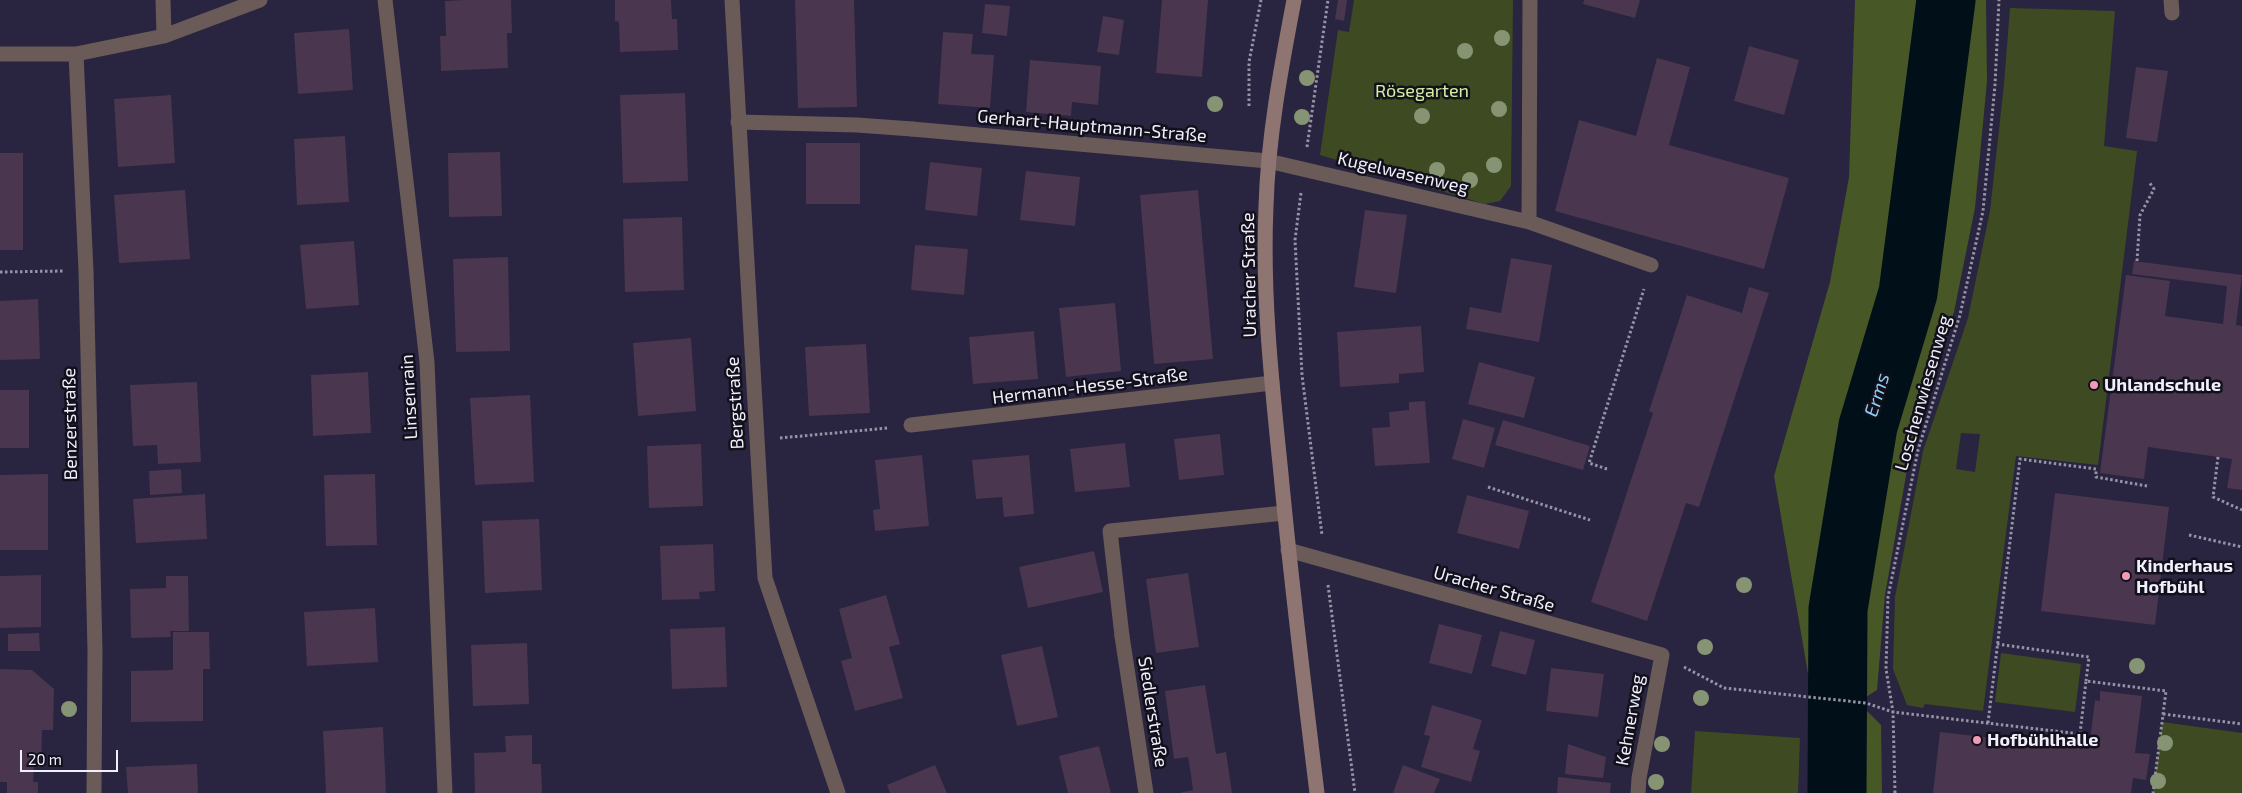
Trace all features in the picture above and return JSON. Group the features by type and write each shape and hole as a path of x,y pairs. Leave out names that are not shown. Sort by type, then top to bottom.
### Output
{"street":[{"path":"164,0 164,36"},
{"path":"0,54 76,54 164,36 260,0"},
{"name":"Linsenrain","path":"385,0 427,362 445,793"},
{"name":"Bergstraße","path":"732,0 765,578 838,793"},
{"name":"Uracher Straße","path":"1294,0 1268,161 1266,279 1272,384 1284,513 1317,793"},
{"path":"1529,222 1530,0"},
{"name":"Benzerstraße","path":"76,54 86,271 94,650 94,793"},
{"name":"Gerhart-Hauptmann-Straße","path":"738,122 857,125 912,129 1268,161"},
{"name":"Kugelwasenweg","path":"1268,161 1529,222 1651,265"},
{"name":"Hermann-Hesse-Straße","path":"911,425 1272,384"},
{"name":"Siedlerstraße","path":"1146,793 1122,636 1110,531 1284,513"},
{"name":"Uracher Straße","path":"1288,550 1662,655"},
{"name":"Kehnerweg","path":"1638,793 1639,778 1662,655"}],"path":[{"path":"1328,0 1316,67 1295,240 1302,375 1355,793"},
{"name":"Loschenwiesenweg","path":"1895,793 1893,712 1886,669 1888,597 1918,450 1960,315 1982,211 1995,85 1999,0"},
{"path":"2137,261 2140,216 2154,189 2149,182"},
{"path":"1607,469 1589,464 1651,265"},
{"path":"0,272 86,271"},
{"path":"756,440 911,425"},
{"path":"2218,457 2213,497 2242,510"},
{"path":"1988,723 2020,459 2096,469 2096,477 2147,486"},
{"path":"1488,486 1590,520"},
{"path":"2188,535 2242,547"},
{"path":"1662,655 1724,688 1866,703 1893,712 2080,734 2089,657 1997,644"},
{"path":"2086,681 2166,691 2153,793"},
{"path":"2163,714 2242,724"}],"green space":[{"name":"Rösegarten","path":"1354,0 1513,0 1511,186 1500,201 1485,204 1320,155 1338,30 1349,32"},
{"path":"1855,0 1986,0 1987,81 1975,208 1954,312 1911,447 1885,595 1877,690 1866,697 1811,691 1774,476 1830,282 1849,177"},
{"path":"2010,8 2115,11 2104,146 2137,151 2098,465 2016,456 1983,711 1925,704 1923,708 1907,705 1893,669 1895,597 1923,451 1968,318 1990,211","holes":["1961,433 1980,434 1975,472 1956,469"]},
{"path":"2001,653 2081,664 2075,712 1995,702"},
{"path":"1810,702 1865,709 1881,725 1882,793 1809,793"},
{"path":"2162,722 2242,733 2242,793 2153,793"},
{"path":"1695,731 1800,738 1798,793 1691,793"}],"building":[{"path":"511,0 512,33 507,33 508,68 441,71 440,36 446,36 445,1"},
{"path":"615,0 671,0 672,19 677,19 678,50 620,52 619,22 615,21"},
{"path":"795,0 854,0 857,107 798,108"},
{"path":"1162,0 1208,0 1202,77 1156,73"},
{"path":"1338,0 1347,0 1344,21 1335,19"},
{"path":"1584,0 1640,0 1635,18 1583,4"},
{"path":"985,4 1010,6 1007,36 982,33"},
{"path":"1103,16 1124,20 1119,55 1097,52"},
{"path":"349,29 353,90 298,94 294,33"},
{"path":"943,32 973,34 971,54 994,55 990,108 938,104"},
{"path":"1749,46 1799,60 1784,115 1734,101"},
{"path":"1657,58 1690,67 1669,145 1789,178 1764,269 1555,211 1579,120 1636,136"},
{"path":"1030,60 1101,66 1098,105 1072,102 1071,116 1026,112"},
{"path":"2136,67 2168,71 2157,142 2126,138"},
{"path":"685,93 688,181 623,183 620,95"},
{"path":"171,95 175,163 118,167 114,99"},
{"path":"345,136 349,202 297,205 294,139"},
{"path":"806,143 860,143 860,204 806,204"},
{"path":"500,152 502,216 449,217 448,153"},
{"path":"0,153 23,153 23,250 0,250"},
{"path":"930,162 982,168 977,216 925,210"},
{"path":"1026,171 1080,177 1075,226 1020,220"},
{"path":"185,190 190,259 119,263 114,195"},
{"path":"1198,190 1213,359 1154,364 1140,195"},
{"path":"1365,210 1407,215 1396,293 1354,287"},
{"path":"682,217 684,290 625,292 623,219"},
{"path":"354,241 359,305 306,309 300,245"},
{"path":"915,245 968,249 964,295 911,290"},
{"path":"508,257 510,351 456,352 453,259"},
{"path":"1511,258 1552,265 1539,342 1466,329 1470,307 1501,313"},
{"path":"2134,261 2242,275 2236,325 2242,326 2242,490 2227,488 2232,459 2148,447 2144,479 2100,473 2126,275 2170,281 2165,316 2223,324 2227,286 2132,274"},
{"path":"1749,287 1769,293 1699,507 1686,503 1647,621 1591,602 1653,413 1649,411 1687,295 1742,313"},
{"path":"38,299 40,359 0,360 0,301"},
{"path":"1115,303 1121,371 1066,377 1059,308"},
{"path":"1421,326 1424,372 1399,374 1399,383 1340,387 1337,332"},
{"path":"1034,331 1038,379 973,384 969,337"},
{"path":"691,338 696,411 638,416 633,343"},
{"path":"866,344 870,413 809,416 805,347"},
{"path":"1479,362 1535,377 1524,418 1468,404"},
{"path":"368,372 371,433 313,436 311,375"},
{"path":"197,382 201,462 158,464 157,445 133,446 130,385"},
{"path":"0,390 29,390 29,448 0,448"},
{"path":"530,395 534,482 475,485 470,398"},
{"path":"1425,401 1430,463 1375,466 1372,428 1390,427 1389,412 1409,410 1409,402"},
{"path":"1463,419 1495,428 1484,468 1452,459"},
{"path":"1503,420 1590,446 1583,470 1495,445"},
{"path":"1220,434 1224,475 1179,480 1174,439"},
{"path":"1125,443 1130,487 1075,492 1070,449"},
{"path":"701,444 703,506 649,508 647,446"},
{"path":"922,455 929,526 875,531 873,510 880,509 875,460"},
{"path":"1029,455 1034,514 1004,517 1002,497 976,499 972,460"},
{"path":"181,469 182,493 150,495 149,471"},
{"path":"48,474 48,550 0,550 0,475"},
{"path":"375,474 377,545 326,546 324,475"},
{"path":"2055,493 2169,507 2155,625 2041,611"},
{"path":"205,494 207,539 136,543 133,499"},
{"path":"1467,495 1529,511 1519,549 1457,533"},
{"path":"539,519 542,590 485,593 482,521"},
{"path":"713,544 715,591 699,592 700,599 662,600 660,546"},
{"path":"1094,551 1103,592 1028,608 1019,567"},
{"path":"1188,573 1199,647 1156,653 1146,579"},
{"path":"41,575 41,627 0,628 0,576"},
{"path":"166,576 188,576 189,631 170,631 171,637 131,638 130,589 166,588"},
{"path":"886,595 900,644 889,647 903,698 855,711 841,661 852,658 839,609"},
{"path":"375,608 378,662 307,666 304,612"},
{"path":"1439,624 1482,635 1472,674 1429,663"},
{"path":"725,627 727,687 672,689 670,629"},
{"path":"1500,631 1535,640 1526,675 1491,666"},
{"path":"173,632 209,632 210,669 203,669 203,721 131,722 131,671 173,670"},
{"path":"39,633 40,651 8,651 8,634"},
{"path":"527,643 529,704 473,706 471,645"},
{"path":"1042,646 1058,717 1017,726 1001,655"},
{"path":"1551,668 1604,674 1598,717 1546,711"},
{"path":"0,669 32,670 54,689 53,730 42,730 41,767 34,767 33,782 38,782 38,793 7,793 7,782 0,782"},
{"path":"1205,685 1216,754 1226,752 1232,793 1179,793 1193,790 1191,775 1188,757 1174,759 1165,691"},
{"name":"Hofbühlhalle","path":"2100,691 2142,696 2135,753 2150,754 2146,780 2133,778 2131,793 1933,793 1940,732 2089,749 2095,700 2100,701"},
{"path":"1432,705 1482,720 1473,749 1480,751 1471,782 1421,767 1430,736 1424,735"},
{"path":"383,727 386,793 326,793 323,731"},
{"path":"532,735 532,764 541,764 542,793 475,793 474,753 506,752 505,736"},
{"path":"1568,744 1606,757 1603,778 1565,774"},
{"path":"1099,746 1111,793 1068,793 1059,756"},
{"path":"197,764 198,793 128,793 126,767"},
{"path":"935,765 947,793 890,793 887,785"},
{"path":"1403,765 1440,779 1434,793 1393,793"},
{"path":"1558,777 1611,783 1610,793 1557,793"}],"waterway":[{"name":"Erms","path":"1837,793 1838,609 1868,426 1908,293 1946,0"}],"place":[{"name":"Uhlandschule","path":"2094,385"},
{"name":"Kinderhaus Hofbühl","path":"2126,576"},
{"name":"Hofbühlhalle","path":"1977,740"}]}
